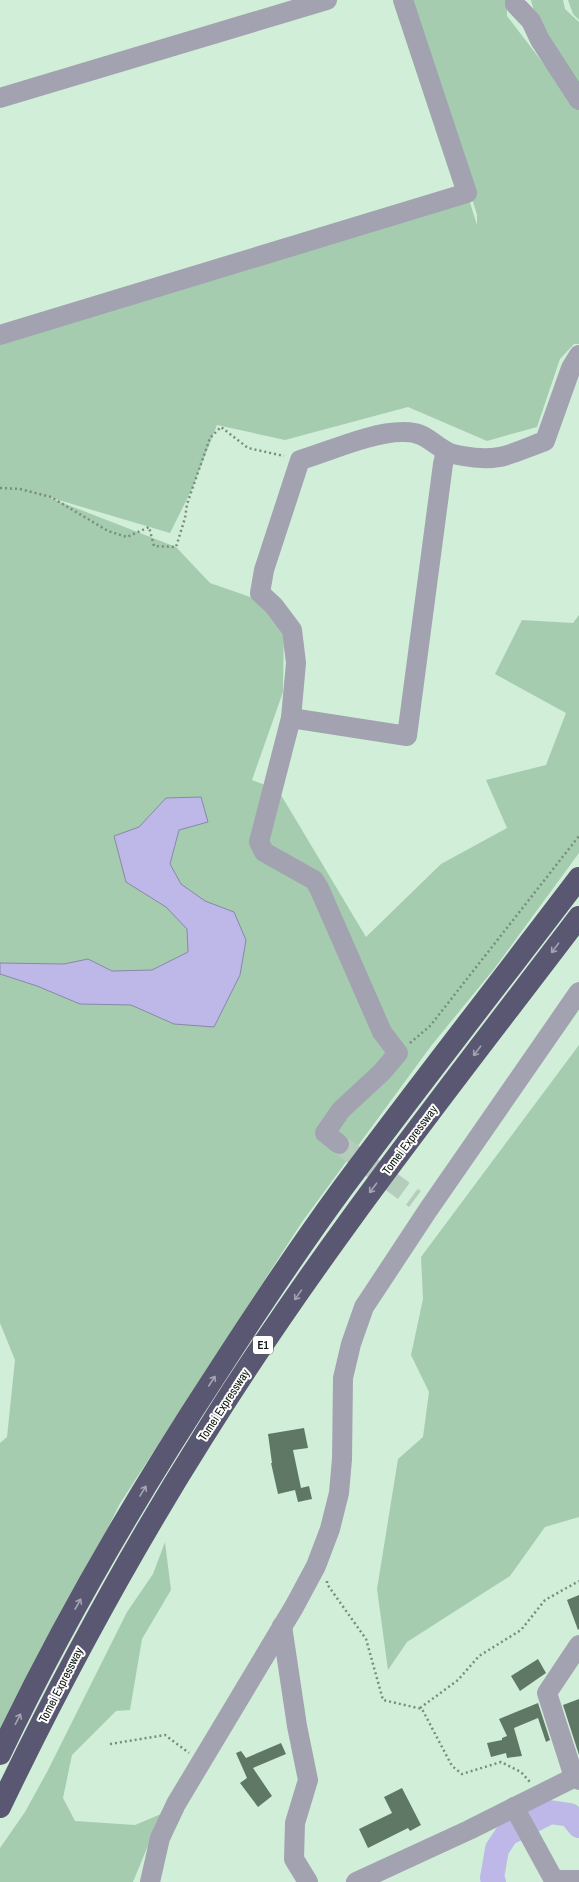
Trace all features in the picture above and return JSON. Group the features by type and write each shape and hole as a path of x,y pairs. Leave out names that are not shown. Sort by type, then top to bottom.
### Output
{"highway":[{"name":"Tomei Expressway","path":"0,1754 62,1633 116,1536 185,1423 246,1328 341,1191 579,878"},
{"name":"Tomei Expressway","path":"0,1807 82,1643 136,1547 204,1435 266,1340 360,1205 579,917"}],"street":[{"path":"0,98 327,0"},
{"path":"0,335 467,193 403,0"},
{"path":"515,0 515,4 530,21 540,40 579,100"},
{"path":"339,1144 325,1133 341,1110 382,1072 398,1053 382,1032 319,888 314,880 264,852 259,842 291,718 296,663 292,630 274,606 260,593 264,570 300,460 378,435 404,432 427,437 446,452 475,458 498,459 545,441 571,368 579,355"},
{"path":"291,718 407,736 443,464 446,452"},
{"path":"150,1882 160,1838 176,1804 316,1566 330,1528 339,1493 342,1459 343,1378 351,1344 364,1307 422,1204 579,992"},
{"path":"282,1626 297,1726 308,1780 295,1822 294,1859 308,1882"},
{"path":"356,1882 469,1830 514,1806 577,1777 547,1693 579,1645"},
{"path":"514,1806 554,1881 579,1880"}],"path":[{"path":"0,488 20,489 51,497 108,531 127,537 149,527 154,546 176,547 185,518 187,504 210,438 221,427 248,448 300,460"},
{"path":"398,1053 430,1026 579,836"},
{"path":"328,1576 327,1584 366,1639 383,1700 422,1709 452,1766 462,1774 501,1762 521,1772 542,1793"},
{"path":"420,1708 458,1680 479,1656 521,1630 544,1600 579,1581"},
{"path":"110,1744 165,1735 201,1761"}],"green space":[{"path":"412,0 507,0 507,16 579,110 579,344 574,344 560,359 537,427 487,441 408,407 285,440 217,425 192,489 170,533 45,496 176,547 210,583 259,600 284,629 283,692 252,780 278,790 366,937 441,864 507,828 486,780 546,765 566,713 495,674 522,620 573,623 579,615 579,853 494,969 431,1046 302,1222 119,1505 79,1588 0,1734 0,1443 7,1437 15,1360 0,1323 0,335 467,193 477,225 477,215"},
{"path":"531,0 563,0 565,9 579,22 579,87 536,20"},
{"path":"568,0 579,0 579,20 573,14"},
{"path":"579,1045 579,1517 545,1527 510,1576 407,1642 388,1670 377,1589 398,1459 423,1437 429,1392 411,1355 423,1299 421,1257"},
{"path":"165,1542 171,1590 142,1639 130,1710 116,1711 72,1755 63,1798 75,1821 135,1825 161,1814 133,1882 0,1882 0,1848 25,1812 47,1772 127,1612 153,1574"}],"shaded area":[{"path":"201,797 208,822 179,830 170,864 181,884 205,901 234,912 246,940 240,975 214,1027 174,1024 131,1005 80,1004 37,986 0,974 0,963 64,964 88,959 112,971 152,970 188,952 187,929 166,907 126,882 114,836 139,827 166,798"}],"building":[{"path":"304,1428 308,1448 293,1450 301,1488 309,1486 312,1499 298,1502 295,1490 278,1494 271,1463 268,1434"},
{"path":"579,1595 579,1629 578,1630 567,1600"},
{"path":"538,1659 546,1673 520,1691 511,1676"},
{"path":"579,1699 579,1755 563,1705"},
{"path":"538,1703 550,1740 546,1742 538,1718 514,1728 522,1756 507,1758 506,1753 491,1757 487,1743 502,1740 502,1738 507,1736 499,1719"},
{"path":"281,1743 286,1754 253,1768 272,1796 258,1807 240,1783 247,1778 236,1753 241,1751 246,1758"},
{"path":"402,1788 421,1825 410,1831 408,1828 368,1848 359,1829 392,1813 384,1797"}],"waterway":[{"path":"494,1882 492,1878 497,1849 507,1834 550,1812 570,1815 579,1826"}],"tunnel":[{"path":"339,1144 415,1199"}]}
